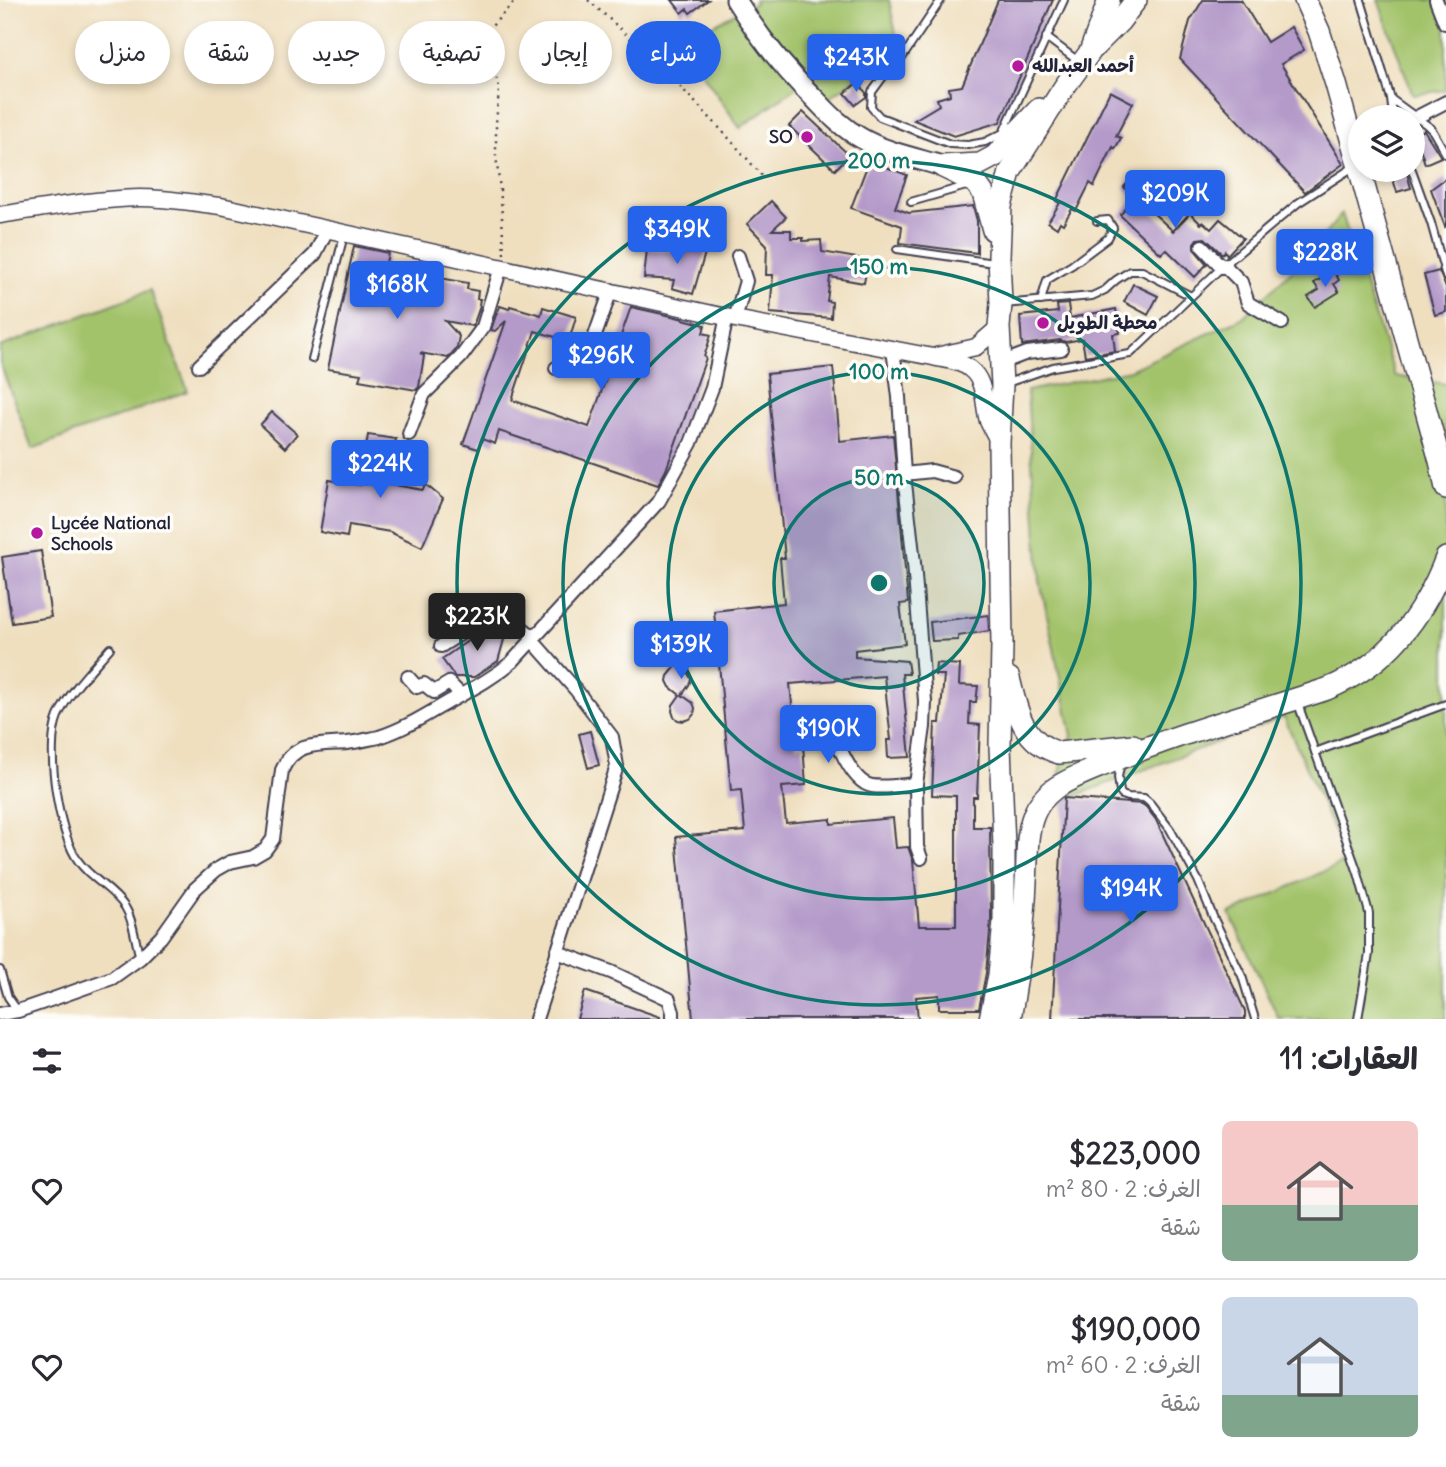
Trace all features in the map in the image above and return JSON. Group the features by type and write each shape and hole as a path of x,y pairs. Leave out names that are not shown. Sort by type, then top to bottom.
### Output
{"highway":[{"path":"1085,57 1109,0"},
{"path":"990,1019 999,975 1004,921 1000,746 1001,206 1010,172 1065,86 1085,57 1136,0"},
{"path":"1305,0 1319,31 1348,128"},
{"path":"942,166 980,164 995,156 1034,113 1065,86"},
{"path":"942,166 976,183 983,193 999,261"},
{"path":"1363,182 1446,488"},
{"path":"1010,1019 1018,978 1028,839 1035,812 1041,802 1053,790 1072,779 1160,741 1345,682 1377,661 1400,637 1436,583 1446,558"},
{"path":"1002,645 1020,720 1029,734 1049,750 1059,753 1077,752 1160,741"}],"main road":[{"path":"736,0 781,64 834,120 874,145 942,166"},
{"path":"0,215 97,200 141,198 221,206 731,317 933,357 969,367 974,372 981,386 988,420 999,443"},
{"path":"933,357 976,347 999,327"}],"street":[{"path":"1436,0 1445,23"},
{"path":"1425,113 1446,102"},
{"path":"199,366 315,254 327,230"},
{"path":"1202,246 1241,282 1248,303 1282,323"},
{"path":"0,1014 18,1011 112,978 140,958 161,937 195,889 216,870 230,862 253,857 265,850 273,839 282,770 286,760 295,753 304,747 349,743 380,736 414,722 496,676 512,662 659,500 691,443 712,387 731,317 747,281 738,256"},
{"path":"409,434 424,394 461,356 483,327 503,267"},
{"path":"556,368 583,370 611,290"},
{"path":"892,349 900,397 904,474 925,702 925,727 916,784 917,847 921,858"},
{"path":"1002,374 1027,353 1061,349"},
{"path":"904,474 932,471 954,477"},
{"path":"441,646 498,610 532,638 612,737 617,766 536,1019"},
{"path":"408,677 416,687 425,684 434,692 449,683 461,695"},
{"path":"829,720 838,746 859,779 869,786 916,784"},
{"path":"558,952 611,972 669,999 673,1019"}],"lane":[{"path":"941,0 902,58 872,92 871,107 880,117 950,144 968,145 985,142 1003,133 1064,0"},
{"path":"1361,0 1392,105"},
{"path":"1046,37 1085,57"},
{"path":"1391,99 1400,105"},
{"path":"1425,123 1431,128 1446,154"},
{"path":"1002,374 1130,354 1223,266 1298,203 1348,170"},
{"path":"1416,182 1446,277"},
{"path":"911,202 976,183"},
{"path":"1041,300 1047,280 1108,238 1113,228 1108,220 1097,221"},
{"path":"312,359 344,234"},
{"path":"897,249 999,261"},
{"path":"1001,304 1092,296 1105,290 1130,271 1142,271 1191,296"},
{"path":"110,648 88,673 57,718 54,764 58,812 78,861 125,908 140,958"},
{"path":"1297,699 1358,873 1369,913 1370,954 1358,1019"},
{"path":"1315,752 1446,704"},
{"path":"1122,758 1118,777 1120,792 1122,795 1144,799 1150,803 1170,829 1198,880 1242,976 1255,1019"},
{"path":"0,970 8,997 18,1011"}],"path":[{"path":"503,267 501,199 496,155 499,90 489,43 491,27 516,0"},
{"path":"588,0 665,70 763,177"}],"green space":[{"path":"754,0 889,0 899,49 827,99 798,86 740,128 710,84 721,84 721,21 755,3"},
{"path":"1378,0 1446,0 1446,90 1413,95"},
{"path":"1342,214 1395,376 1446,384 1446,1019 1279,1019 1230,914 1347,861 1284,717 1077,795 1047,811 1072,736 1040,581 1027,391 1130,370 1242,318 1302,261"},
{"path":"150,290 188,391 32,449 0,363 0,347"}],"building":[{"path":"672,0 708,0 690,13 687,9 682,13"},
{"path":"998,0 1053,0 1000,122 954,136 914,120 939,105 937,99 950,95 949,88 962,86"},
{"path":"1203,0 1241,0 1267,42 1291,27 1304,50 1281,64 1343,164 1305,192 1180,59 1190,21"},
{"path":"858,82 866,97 855,105 845,93"},
{"path":"1110,91 1133,103 1116,136 1121,138 1115,149 1113,147 1094,186 1090,183 1076,211 1072,209 1063,224 1060,222 1057,228 1048,222 1060,203 1056,201"},
{"path":"803,112 849,155 835,170 789,126"},
{"path":"1425,132 1441,157 1425,164"},
{"path":"871,156 873,162 907,175 895,208 909,213 973,206 977,221 977,253 900,243 902,226 851,208"},
{"path":"1133,177 1147,190 1150,186 1163,199 1151,211 1173,231 1190,213 1211,229 1220,219 1243,238 1227,255 1225,251 1222,254 1205,238 1197,239 1194,249 1207,264 1195,277 1166,249 1161,254 1120,215 1135,198 1124,187"},
{"path":"1446,178 1446,226 1445,227 1431,189"},
{"path":"1394,182 1409,182 1411,188 1397,192"},
{"path":"771,201 786,217 772,230 791,230 791,238 803,238 803,241 821,240 822,252 868,260 864,283 830,277 827,301 832,302 831,318 770,313 773,275 766,275 767,245 747,224"},
{"path":"686,240 707,246 693,294 672,288 674,280 644,278 647,249 682,252"},
{"path":"354,246 388,253 385,268 468,283 467,289 478,291 480,306 473,326 445,321 459,336 457,347 448,358 420,353 424,356 419,387 416,390 359,380 361,374 328,369"},
{"path":"1333,271 1339,280 1334,284 1339,292 1315,307 1308,297 1319,290 1314,283"},
{"path":"1439,271 1446,288 1446,312 1435,315 1424,275"},
{"path":"1133,284 1158,296 1148,315 1124,302"},
{"path":"1068,304 1070,318 1116,309 1120,333 1113,334 1115,351 1085,356 1082,339 1022,345 1020,316 1058,312 1057,305"},
{"path":"500,306 509,309 510,306 541,315 543,307 576,317 569,341 535,331 512,400 589,427 631,307 705,325 703,333 711,335 704,357 706,358 666,470 658,485 499,431 495,444 482,439 478,449 463,444 506,321 495,331 491,330"},
{"path":"833,367 840,441 893,435 908,603 900,604 905,644 855,650 855,657 907,661 909,674 902,674 910,757 888,758 887,740 891,740 884,676 790,684 796,746 803,745 806,785 782,787 786,823 831,819 831,824 893,818 896,848 908,847 913,861 919,926 956,926 956,796 932,795 935,723 940,723 944,675 935,675 936,663 960,665 959,685 978,686 976,702 970,702 969,724 980,725 973,827 990,827 991,920 986,973 979,1009 939,1009 939,995 916,997 918,1019 693,1019 676,837 745,831 741,790 731,791 714,611 784,603 780,558 785,558 767,374"},
{"path":"272,412 297,434 285,448 260,425"},
{"path":"368,435 396,439 389,484 423,490 425,484 443,499 422,547 390,532 349,525 347,537 320,532 329,480 360,485"},
{"path":"41,551 51,617 12,623 2,557"},
{"path":"988,615 989,631 958,636 958,640 932,641 930,622"},
{"path":"495,622 505,636 498,661 474,677 455,677 442,659"},
{"path":"678,641 684,642 691,651 690,657 681,668 691,679 682,695 693,703 695,708 690,719 684,721 674,717 673,705 680,695 667,681 677,665 670,659 669,648"},
{"path":"590,731 599,765 588,768 579,734"},
{"path":"1064,798 1142,804 1146,807 1156,820 1245,1011 1245,1019 1052,1019"},
{"path":"585,991 660,1017 660,1019 577,1019"}],"place":[{"name":"أحمد العبدالله","path":"1018,66"},
{"name":"SO","path":"807,137"},
{"name":"محطة الطويل","path":"1043,323"},
{"name":"Lycée National Schools","path":"37,533"}]}
